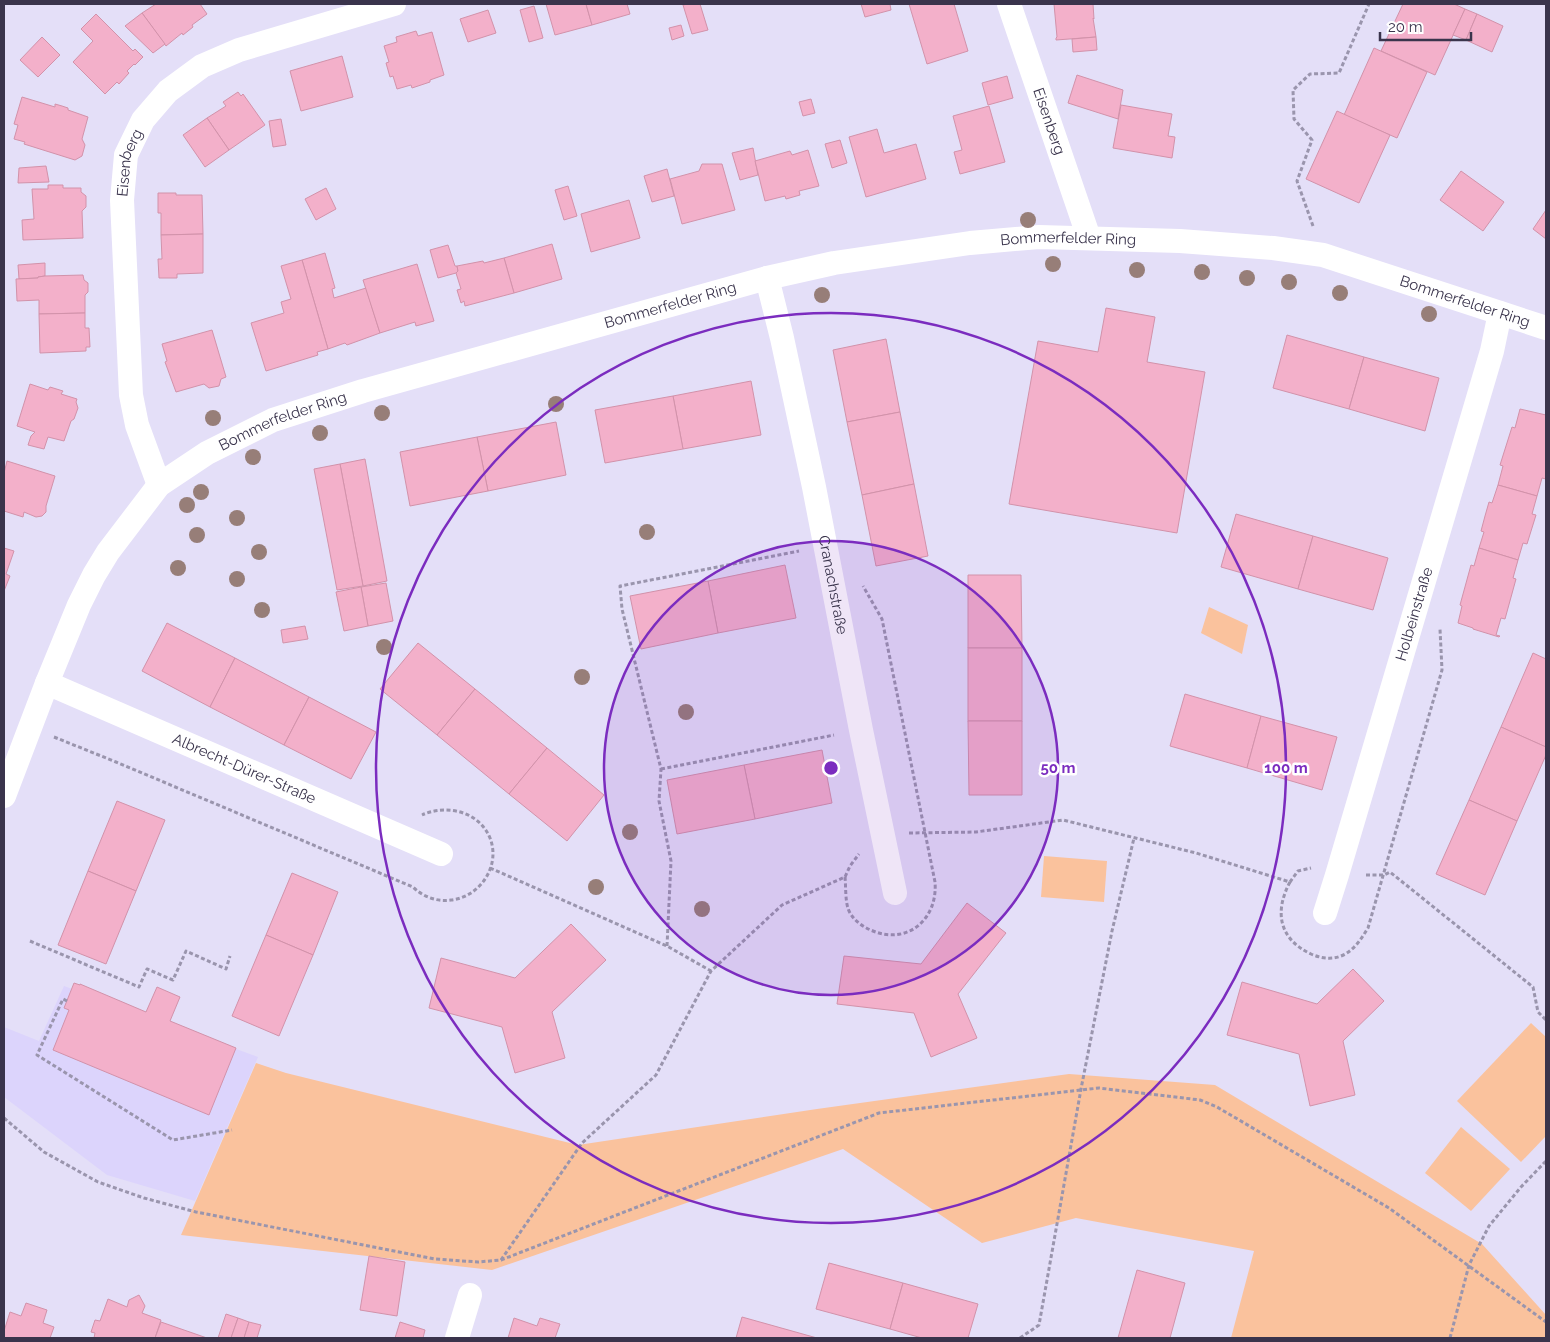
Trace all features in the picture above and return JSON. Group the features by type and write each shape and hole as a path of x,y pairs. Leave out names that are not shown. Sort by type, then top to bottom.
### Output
{"street":[{"name":"Eisenberg","path":"159,485 138,425 131,395 122,210 126,155 143,120 168,91 202,66 239,50 394,4"},
{"name":"Eisenberg","path":"1009,4 1089,238"},
{"name":"Bommerfelder Ring","path":"4,796 79,605 108,552 159,485 207,453 278,418 363,392 767,278 834,263 970,243 1039,237 1180,241 1264,247 1323,256 1546,328"},
{"name":"Cranachstraße","path":"767,278 784,347 895,893"},
{"name":"Holbeinstraße","path":"1325,912 1338,875 1492,351 1500,313"},
{"name":"Albrecht-Dürer-Straße","path":"47,683 441,854"},
{"path":"457,1338 470,1295"}],"path":[{"path":"1323,256 1297,181 1312,140 1294,120 1293,90 1310,74 1339,73 1369,4"},
{"path":"667,946 671,861 659,801 661,769 622,609 620,586 825,546"},
{"path":"661,769 861,730"},
{"path":"501,1260 582,1143 656,1075 711,971 782,905 846,877 850,866 858,855 862,842 883,834 976,832 1064,820 1196,853 1290,882 1298,872 1311,867 1338,875 1384,875 1390,872 1533,987 1538,1012 1546,1020"},
{"path":"1020,1338 1039,1325 1081,1089 1112,931 1134,838"},
{"path":"490,868 667,946 711,971"},
{"path":"30,941 139,987 148,969 173,980 186,951 226,969 230,956"},
{"path":"67,1001 63,1000 37,1055 173,1140 232,1130"},
{"path":"4,1118 44,1152 98,1182 144,1198 196,1212 436,1259 478,1262 501,1260 879,1113 1099,1088 1200,1100 1217,1107 1389,1208 1546,1322"},
{"path":"1450,1338 1469,1265 1489,1226 1521,1187 1546,1161"}],"shaded area":[{"path":"1209,607 1248,625 1242,654 1201,633"},
{"path":"1044,856 1107,861 1104,902 1041,897"},
{"path":"64,986 258,1057 195,1201 107,1175 4,1097 4,1027 39,1041"},
{"path":"1531,1023 1546,1037 1546,1136 1521,1162 1457,1101"},
{"path":"256,1063 286,1073 578,1145 1069,1074 1215,1085 1482,1244 1546,1315 1546,1338 1231,1338 1254,1251 1076,1218 982,1243 843,1149 492,1270 181,1235"},
{"path":"1461,1127 1510,1169 1471,1211 1425,1173"}],"building":[{"path":"156,4 200,4 207,14 192,25 193,27 183,35 182,33 166,46 142,13"},
{"path":"546,4 586,4 592,25 555,35"},
{"path":"586,4 627,4 630,14 592,25"},
{"path":"700,4 708,30 692,34 683,5"},
{"path":"861,4 890,4 891,10 865,17"},
{"path":"909,4 954,4 968,51 927,64"},
{"path":"1054,4 1093,4 1096,37 1056,40"},
{"path":"1403,4 1454,4 1465,9 1435,75 1381,51"},
{"path":"534,6 543,38 529,42 520,10"},
{"path":"1465,9 1477,14 1466,40 1453,35"},
{"path":"488,10 496,33 468,42 460,19"},
{"path":"142,13 165,44 153,53 125,26"},
{"path":"96,14 133,51 135,49 143,57 127,71 129,73 119,84 117,82 105,94 73,62 93,41 81,29"},
{"path":"1477,14 1503,26 1492,52 1466,40"},
{"path":"681,25 684,36 672,40 669,28"},
{"path":"416,31 418,36 432,32 444,75 412,88 411,85 397,89 393,76 390,77 386,63 389,62 384,46 397,42 396,37"},
{"path":"42,37 60,55 38,77 20,60"},
{"path":"1096,37 1097,50 1073,52 1072,39"},
{"path":"1374,48 1427,72 1397,138 1344,115"},
{"path":"342,56 353,97 301,111 290,71"},
{"path":"1077,75 1123,90 1118,119 1068,103"},
{"path":"1007,76 1013,98 988,105 982,83"},
{"path":"238,92 241,96 243,94 265,125 229,150 207,118 226,106 223,102"},
{"path":"22,97 55,107 55,104 62,106 88,117 82,139 85,145 82,156 75,160 14,139 18,125 14,124"},
{"path":"811,99 815,113 803,116 799,102"},
{"path":"1121,105 1172,114 1168,136 1175,137 1172,158 1113,148"},
{"path":"989,106 1005,162 960,174 954,152 962,150 953,116"},
{"path":"1337,111 1390,135 1359,203 1306,179"},
{"path":"207,118 229,150 205,167 183,135"},
{"path":"281,119 286,145 273,147 269,121"},
{"path":"877,129 884,153 916,144 926,179 866,197 849,137"},
{"path":"840,140 847,163 832,168 825,144"},
{"path":"753,148 758,175 740,180 732,153"},
{"path":"808,150 819,186 799,191 800,195 786,199 785,196 765,201 755,161 790,151 792,155"},
{"path":"702,164 722,164 735,210 682,224 670,179 699,171"},
{"path":"46,166 49,182 18,183 19,168"},
{"path":"667,169 674,196 652,202 644,176"},
{"path":"1461,171 1504,202 1483,231 1440,200"},
{"path":"48,185 63,185 63,188 81,188 81,192 86,196 86,207 82,211 83,238 23,240 22,220 34,219 32,189 48,189"},
{"path":"568,186 577,216 564,220 555,190"},
{"path":"326,188 336,209 316,220 305,199"},
{"path":"158,193 202,195 203,234 161,235 161,213 158,213"},
{"path":"629,200 640,238 591,252 581,214"},
{"path":"1546,210 1546,239 1533,229"},
{"path":"203,234 203,273 177,274 177,278 159,278 158,259 162,259 161,235"},
{"path":"552,244 562,279 514,293 504,258"},
{"path":"448,245 458,271 438,278 430,250"},
{"path":"325,253 335,288 332,289 334,298 366,288 380,333 347,345 345,343 328,349 302,260"},
{"path":"504,258 514,293 465,306 464,301 461,303 457,290 461,289 456,273 458,271 457,266 483,261 484,263"},
{"path":"302,260 328,349 317,352 318,355 266,371 251,323 284,313 281,302 291,299 281,266"},
{"path":"45,263 45,276 19,279 18,265"},
{"path":"417,264 434,321 416,326 415,322 380,333 363,280"},
{"path":"83,275 84,280 88,283 88,292 85,295 85,313 39,314 39,300 17,301 16,279"},
{"path":"1106,308 1155,317 1147,362 1205,372 1177,533 1009,504 1038,341 1098,352"},
{"path":"85,313 85,328 89,328 90,347 86,347 86,351 40,353 39,314"},
{"path":"212,330 226,377 221,379 219,386 209,388 204,384 176,392 165,362 167,361 162,344"},
{"path":"1287,335 1364,357 1349,409 1273,388"},
{"path":"886,339 900,412 847,422 833,350"},
{"path":"1364,357 1439,378 1425,431 1349,409"},
{"path":"751,381 761,435 683,449 673,396"},
{"path":"30,384 48,390 50,387 63,391 61,394 77,399 78,408 64,441 48,437 44,449 28,445 31,436 35,432 17,426"},
{"path":"673,396 683,449 605,463 595,410"},
{"path":"1520,409 1546,415 1546,479 1542,478 1537,496 1498,485 1503,466 1500,465 1512,427 1515,428"},
{"path":"900,412 914,484 862,495 847,422"},
{"path":"556,422 566,475 488,491 477,437"},
{"path":"477,437 488,491 410,506 400,452"},
{"path":"365,459 387,581 363,586 340,464"},
{"path":"7,461 55,476 46,512 42,516 36,517 24,512 23,517 4,511 4,473"},
{"path":"340,464 363,586 337,590 314,469"},
{"path":"914,484 928,556 876,566 862,495"},
{"path":"1498,485 1537,496 1532,514 1536,515 1527,544 1523,543 1518,560 1479,548 1484,532 1481,531 1489,502 1492,503"},
{"path":"1236,514 1313,536 1298,589 1221,567"},
{"path":"1313,536 1388,558 1373,610 1298,589"},
{"path":"4,548 14,551 6,574 10,576 4,591"},
{"path":"1479,548 1518,560 1513,578 1516,579 1505,619 1501,618 1496,635 1499,637 1458,623 1462,606 1460,605 1471,565 1474,566"},
{"path":"785,565 796,618 718,633 708,581"},
{"path":"968,575 1021,575 1022,648 968,648"},
{"path":"708,581 718,633 641,649 630,596"},
{"path":"386,583 393,621 368,626 361,587"},
{"path":"361,587 368,626 344,631 336,592"},
{"path":"167,623 235,658 210,707 142,671"},
{"path":"305,626 308,639 283,643 281,630"},
{"path":"418,643 475,689 437,735 380,689"},
{"path":"968,648 1022,648 1022,721 968,721"},
{"path":"1533,653 1546,659 1546,747 1501,727"},
{"path":"235,658 309,697 284,745 210,707"},
{"path":"475,689 547,748 509,794 437,735"},
{"path":"1185,694 1261,716 1247,768 1170,746"},
{"path":"309,697 376,732 351,779 284,745"},
{"path":"1261,716 1337,737 1322,790 1247,768"},
{"path":"968,721 1022,721 1022,795 969,795"},
{"path":"1501,727 1546,747 1546,755 1517,821 1469,800"},
{"path":"547,748 604,795 567,841 509,794"},
{"path":"822,750 832,803 755,819 744,765"},
{"path":"744,765 755,819 677,834 667,780"},
{"path":"1469,800 1517,821 1485,895 1436,874"},
{"path":"117,801 165,820 136,891 88,871"},
{"path":"88,871 136,891 106,964 58,945"},
{"path":"292,873 338,892 313,955 266,935"},
{"path":"967,903 1006,933 958,994 977,1038 931,1057 914,1013 837,1004 844,956 921,964"},
{"path":"571,924 606,960 552,1012 565,1058 515,1073 502,1027 429,1008 441,958 515,978"},
{"path":"266,935 313,955 279,1036 232,1016"},
{"path":"1353,969 1384,1001 1343,1041 1355,1095 1310,1106 1299,1054 1227,1035 1242,982 1317,1004"},
{"path":"74,983 146,1012 157,987 180,997 170,1021 236,1048 209,1115 53,1050 69,1010 64,1008"},
{"path":"369,1256 405,1262 397,1316 360,1310"},
{"path":"829,1263 903,1283 890,1329 816,1309"},
{"path":"1137,1270 1185,1283 1170,1338 1118,1338"},
{"path":"903,1283 978,1304 968,1338 922,1338 890,1329"},
{"path":"139,1295 145,1306 142,1313 161,1320 155,1338 94,1338 95,1333 91,1332 95,1320 100,1321 108,1299 127,1307 129,1300"},
{"path":"26,1303 47,1310 43,1323 54,1327 50,1338 4,1338 4,1331 10,1312 21,1316"},
{"path":"226,1314 238,1318 231,1338 218,1338"},
{"path":"742,1317 817,1338 736,1338"},
{"path":"238,1318 249,1322 244,1338 231,1338"},
{"path":"514,1318 537,1326 540,1318 560,1324 555,1338 508,1338"},
{"path":"161,1322 207,1338 155,1338"},
{"path":"249,1322 261,1325 257,1338 244,1338"},
{"path":"400,1322 425,1330 423,1338 395,1338"}]}
